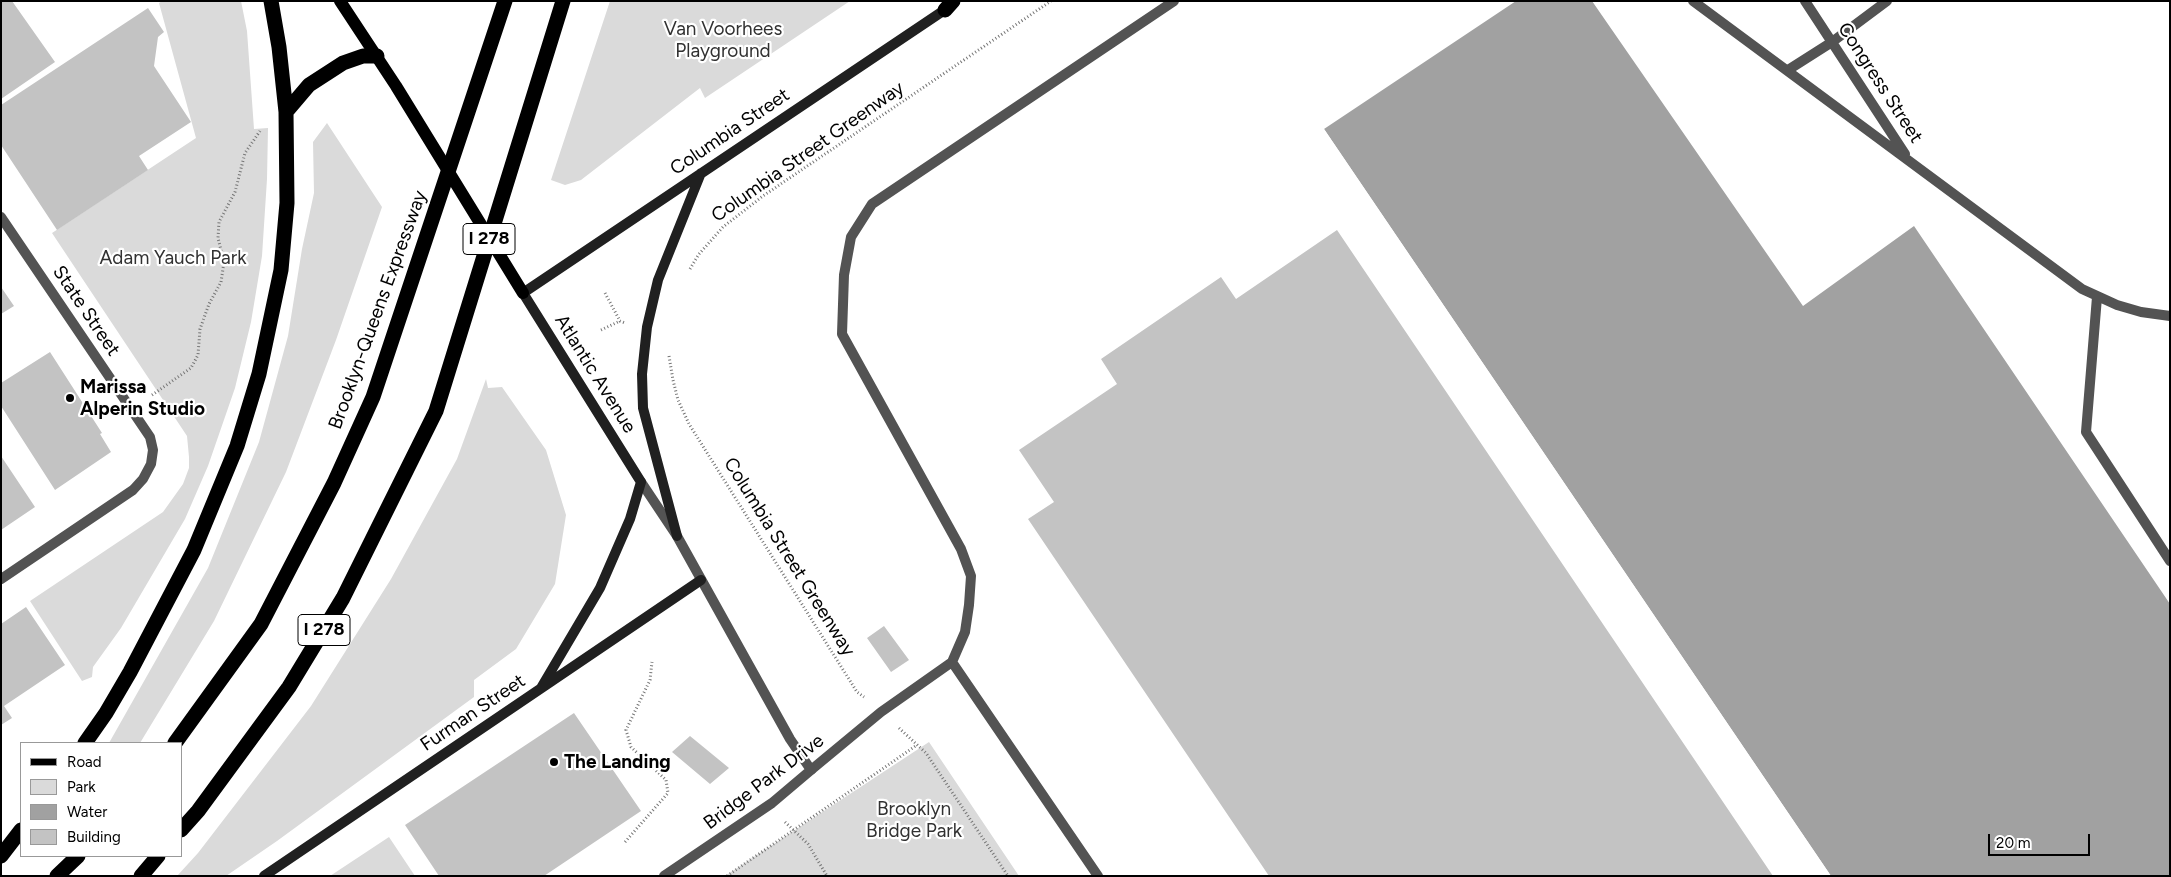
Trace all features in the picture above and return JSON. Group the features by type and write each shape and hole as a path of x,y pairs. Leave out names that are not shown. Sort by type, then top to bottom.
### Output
{"highway":[{"path":"86,742 106,713 134,664 194,550 224,479 249,410 268,336 280,270 287,202 286,112 279,47 271,1"},
{"name":"Brooklyn-Queens Expressway","path":"176,742 261,624 334,483 373,397 505,1"},
{"name":"I 278","path":"182,829 198,811 289,687 342,598 436,411 563,1"},
{"path":"286,112 309,85 343,63 363,56 377,56"},
{"path":"1,856 20,831"},
{"path":"57,876 77,857"},
{"path":"140,876 157,857"}],"main road":[{"name":"Atlantic Avenue","path":"340,1 377,56 641,482"},
{"name":"Columbia Street","path":"523,293 952,4"},
{"path":"677,536 644,408 642,374 647,327 658,280 701,173"},
{"path":"541,688 600,588 630,519 641,482"},
{"name":"Furman Street","path":"264,876 701,580"}],"street":[{"path":"1098,876 952,662 965,632 971,576 961,549 842,334 844,275 851,237 872,204 1174,1"},
{"path":"1693,1 2075,284 2097,297 2141,312 2170,316"},
{"name":"Congress Street","path":"1805,1 1908,159"},
{"path":"1788,70 1832,42 1887,1"},
{"name":"State Street","path":"1,217 150,437 152,450 151,464 144,479 119,500 1,579"},
{"path":"2097,297 2086,432 2170,561"},
{"name":"Atlantic Avenue","path":"641,482 677,536 787,734 811,770"},
{"name":"Bridge Park Drive","path":"664,876 772,803 881,712 952,662"}],"path":[{"name":"Columbia Street Greenway","path":"688,270 699,254 723,227 763,196 1051,1"},
{"path":"152,395 191,368 198,354 200,329 208,304 221,282 224,262 218,238 219,222 235,192 245,153 262,129 262,124"},
{"path":"605,293 620,321"},
{"path":"601,330 620,321 628,323"},
{"name":"Columbia Street Greenway","path":"669,350 678,400 689,424 857,692"},
{"path":"625,842 668,793 666,780 631,747 626,730 650,680 652,662"},
{"path":"727,876 917,745 926,753 1008,876"},
{"path":"785,822 808,844 827,876"}],"green space":[{"name":"Adam Yauch Park","path":"162,1 241,1 247,31 254,129 268,128 262,256 251,322 235,388 208,466 185,519 121,628 93,667 92,677 82,681 30,601 163,512 183,484 189,468 189,457 187,436 52,233 196,138 159,3"},
{"name":"Van Voorhees Playground","path":"610,1 850,1 705,98 700,88 581,180 565,185 551,180"},
{"path":"327,123 382,207 336,340 286,472 214,621 141,742 110,742 208,568 259,442 288,336 302,249 314,193 313,142"},
{"path":"486,379 488,388 502,387 546,450 566,515 555,584 516,649 474,680 474,697 226,876 177,876 198,853 311,706 391,579 457,459"},
{"name":"Brooklyn Bridge Park","path":"929,742 1019,876 725,876"},
{"path":"389,837 415,876 330,876"}],"water":[{"path":"1516,1 1592,1 1803,306 1914,226 2170,604 2170,876 1831,876 1324,129"}],"pier":[{"path":"1324,129 1831,876 1828,876 1322,131"}],"building":[{"path":"1,1 12,1 55,62 1,99"},
{"path":"148,8 164,32 158,37 154,66 191,122 139,156 148,170 57,230 1,145 1,105"},
{"path":"1337,230 1773,876 1269,876 1028,519 1054,502 1019,450 1117,384 1101,359 1221,277 1236,299"},
{"path":"1,287 14,306 1,314"},
{"path":"50,352 102,433 100,434 111,452 55,490 1,406 1,383"},
{"path":"1,456 35,507 1,530"},
{"path":"26,607 65,665 4,706 12,718 1,725 1,624"},
{"path":"884,626 909,660 891,672 867,638"},
{"name":"The Landing","path":"574,713 641,811 544,876 439,876 405,825"},
{"path":"690,736 729,768 710,784 672,752"}],"place":[{"name":"Marissa Alperin Studio","path":"70,398"},
{"name":"The Landing","path":"554,762"}]}
